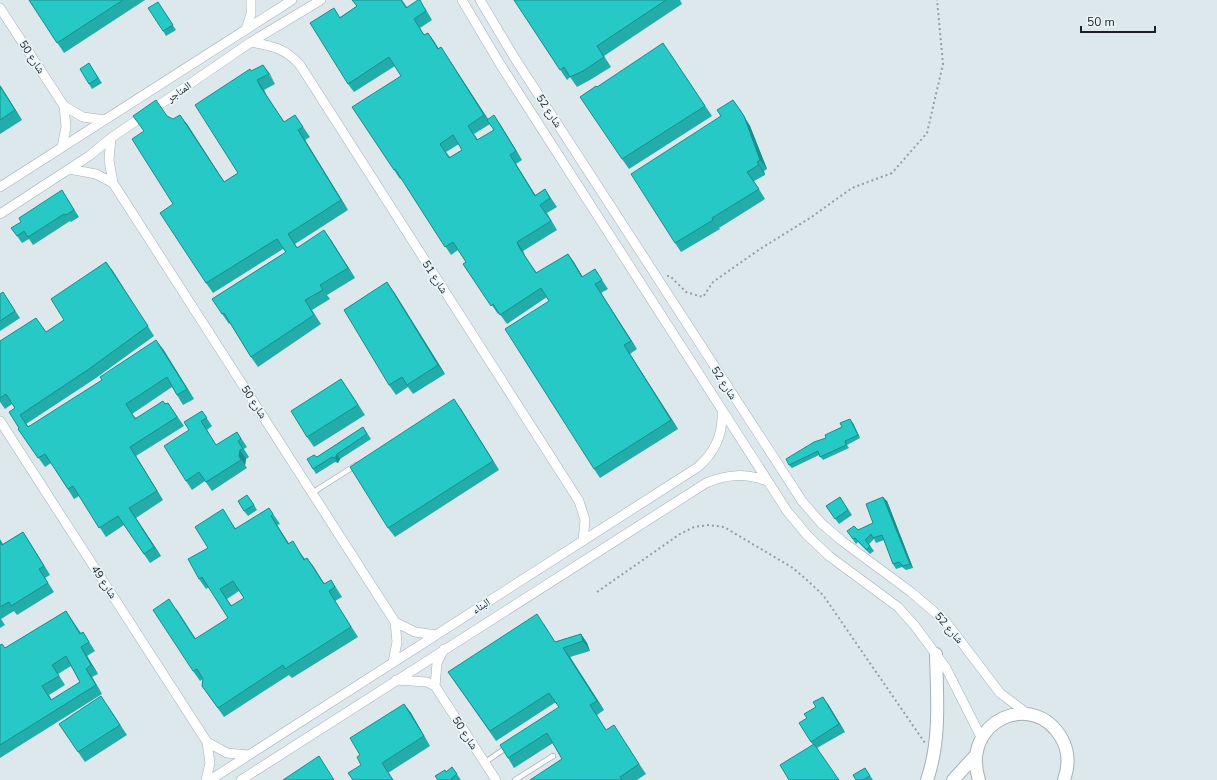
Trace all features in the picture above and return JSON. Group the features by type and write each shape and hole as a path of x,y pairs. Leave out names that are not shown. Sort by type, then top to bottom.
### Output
{"street":[{"path":"246,29 251,14 252,0"},
{"name":"المناجر","path":"0,187 292,0"},
{"name":"المناجر","path":"0,214 89,156 111,138 251,42 320,0"},
{"name":"شارع 52","path":"462,0 500,64 787,511 807,535 829,556 898,607 928,642 946,668 981,737"},
{"name":"شارع 52","path":"480,0 514,57 802,501 821,523 842,542 911,592 946,622 1000,692 1028,714"},
{"name":"شارع 50","path":"0,8 64,106 83,117 105,120"},
{"name":"شارع 51","path":"251,42 279,48 291,55 300,65 579,501 585,520 583,541"},
{"name":"شارع 50","path":"62,147 66,127 64,106"},
{"name":"شارع 50","path":"111,138 109,160 113,183 395,622 397,642 393,662"},
{"path":"69,169 96,174 113,183"},
{"name":"البناء","path":"210,780 698,467 708,458 720,436 722,411"},
{"name":"شارع 49","path":"0,421 207,742 210,763 206,780"},
{"name":"البناء","path":"241,780 253,776 396,680 706,483 721,477 736,474 752,476 767,481"},
{"name":"شارع 50","path":"395,622 414,632 436,635"},
{"path":"396,680 427,682 435,686 437,663 444,649"},
{"path":"927,780 931,770 938,720 936,654"},
{"name":"شارع 50","path":"435,686 496,780"},
{"path":"979,780 975,769 975,756 981,737 996,721 1006,716 1028,714 1046,721 1060,734 1064,742 1068,761 1064,780"},
{"name":"شارع 49","path":"207,742 227,753 248,755"},
{"path":"953,780 975,756"}],"lane":[{"path":"312,493 359,463"},
{"path":"484,763 510,745"},
{"path":"515,780 553,756"}],"path":[{"path":"656,277 670,276 686,292 703,297 713,282 852,188 892,173 927,133 943,64 936,0"},
{"path":"597,592 694,527 709,525 724,527 792,568 819,592 925,743"}],"building":[{"path":"29,0 123,0 57,43"},
{"path":"352,0 401,0 406,8 420,0 426,11 414,19 424,35 428,33 438,49 441,47 484,115 468,126 477,140 494,130 487,120 494,115 516,151 510,155 535,196 545,189 550,198 540,205 551,221 517,242 519,247 536,273 568,254 582,277 595,269 602,280 595,284 631,341 624,345 671,420 594,469 505,329 549,301 541,288 500,315 493,304 491,306 463,264 466,262 453,242 445,247 395,169 394,170 352,107 401,76 389,57 348,84 310,23 334,8 340,18 357,6","holes":["453,135 462,150 449,158 440,144"]},
{"path":"514,0 666,0 597,46 604,57 583,71 570,77 564,67 560,70"},
{"path":"158,2 173,25 163,31 148,8"},
{"path":"663,43 705,106 622,159 580,97"},
{"path":"89,63 98,78 89,84 80,69"},
{"path":"263,65 269,74 257,80 260,86 284,122 295,115 303,127 298,130 341,200 288,234 297,248 324,230 348,268 320,285 323,290 305,300 314,315 251,357 224,313 222,314 212,299 286,252 277,239 206,283 160,213 173,204 132,139 144,131 133,116 156,100 167,116 173,119 180,115 224,182 238,173 195,105 250,69 251,71"},
{"path":"0,86 15,110 0,120"},
{"path":"733,100 744,116 760,160 757,162 759,165 747,172 759,189 712,218 713,220 675,243 631,174 721,116 717,110"},
{"path":"62,190 74,210 66,215 64,214 28,237 24,231 17,236 11,228 21,222 19,218"},
{"path":"106,262 148,326 89,369 20,415 28,427 102,380 100,377 156,340 187,389 177,395 167,377 126,404 135,419 163,401 165,404 168,403 177,417 130,447 157,491 129,508 154,547 144,554 118,516 99,528 73,486 68,489 45,454 38,458 18,429 19,428 9,412 15,408 6,394 0,398 0,341 36,318 46,332 64,320 51,299"},
{"path":"387,282 438,365 407,385 402,377 389,385 344,310"},
{"path":"3,292 15,311 0,321 0,294"},
{"path":"341,379 358,405 307,437 291,411"},
{"path":"454,399 493,461 388,528 350,467"},
{"path":"202,411 207,418 201,421 216,445 237,432 241,439 238,441 243,449 240,450 239,456 241,460 206,482 199,472 186,481 164,446 189,430 184,422"},
{"path":"850,419 858,435 845,441 846,445 820,457 818,451 789,465 786,459 814,442 826,438 825,435 842,427 840,423"},
{"path":"363,427 367,434 337,454 335,458 332,457 313,469 307,459 314,455 317,457"},
{"path":"247,495 254,505 244,511 238,501"},
{"path":"840,497 848,510 835,519 826,506"},
{"path":"883,497 910,564 903,566 899,562 893,564 882,535 873,538 871,534 865,540 870,546 867,550 855,538 853,539 847,531 854,526 858,530 873,523 866,504"},
{"path":"269,508 273,514 271,516 288,544 293,541 304,560 307,558 324,584 331,580 335,587 329,591 351,627 285,669 283,665 218,708 202,686 203,679 197,669 193,671 153,610 169,599 195,639 228,618 202,577 199,579 188,559 208,548 195,527 223,509 235,529","holes":["233,581 244,598 231,606 220,589"]},
{"path":"23,532 44,566 39,569 48,583 11,606 9,602 0,607 0,541 2,545"},
{"path":"66,611 80,634 83,632 89,642 81,647 91,665 86,669 96,685 0,745 0,645 2,644 5,648","holes":["66,656 80,682 51,700 42,686 59,676 52,665"]},
{"path":"537,614 555,642 581,634 583,641 563,648 597,701 590,705 606,730 614,725 639,764 620,777 622,780 530,780 562,759 547,733 508,758 500,745 559,707 549,693 490,731 448,672"},
{"path":"101,696 120,725 78,752 59,724"},
{"path":"823,697 839,724 811,742 799,723 807,718 804,714 816,707 813,702"},
{"path":"404,704 424,736 382,763 393,780 353,780 348,773 361,765 357,757 360,755 350,738"},
{"path":"814,744 839,780 789,780 780,765"},
{"path":"319,756 334,780 283,780"},
{"path":"452,767 457,774 451,779 452,780 438,780 435,776 445,770 446,772"},
{"path":"865,768 870,776 863,780 856,780 853,775"}]}
